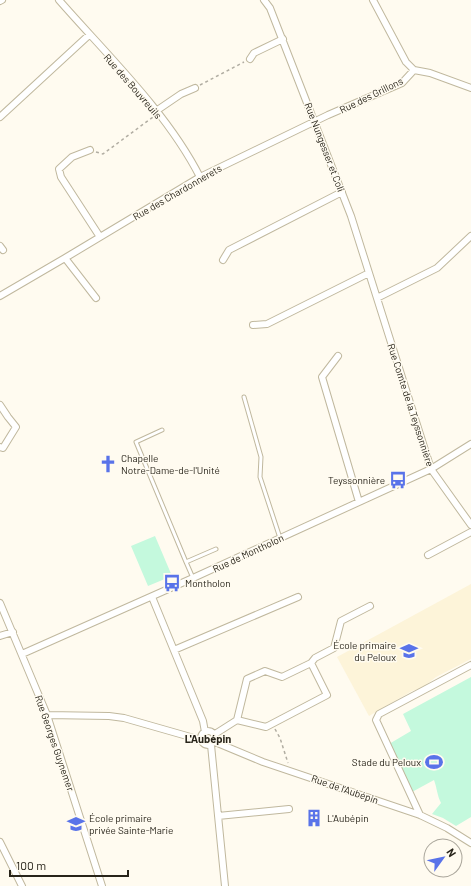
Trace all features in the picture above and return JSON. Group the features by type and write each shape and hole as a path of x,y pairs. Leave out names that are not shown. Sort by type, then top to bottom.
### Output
{"street":[{"name":"Rue des Bouvreuils","path":"59,0 157,112 192,160 200,177"},
{"name":"Rue Nungesser et Coli","path":"264,0 270,8 283,39 342,192 377,298"},
{"path":"373,0 406,62 414,70 430,73 471,88"},
{"path":"0,117 89,35"},
{"path":"250,59 254,53 283,39"},
{"name":"Rue des Grillons","path":"315,122 402,83 414,70"},
{"path":"157,112 181,94 195,88"},
{"name":"Rue des Chardonnerets","path":"0,296 200,177 315,122"},
{"path":"90,150 72,157 60,169 61,177 100,237"},
{"path":"223,260 229,250 342,192"},
{"path":"377,298 437,268 471,236"},
{"path":"64,258 96,298"},
{"path":"253,325 267,324 369,273"},
{"name":"Rue Comte de la Teyssonnière","path":"377,298 431,468 471,525"},
{"path":"338,356 322,377 359,502"},
{"path":"0,405 16,427 3,448 0,447"},
{"name":"Rue de Montholon","path":"22,654 359,502 431,468 471,444"},
{"path":"428,555 471,532"},
{"path":"152,596 203,721 205,732"},
{"path":"174,650 298,597"},
{"name":"Rue Georges Guynemer","path":"0,603 47,715 102,886"},
{"path":"225,886 213,744 215,734 237,720 247,679 265,671 282,677 312,663 315,658 334,648 341,621 370,606"},
{"path":"0,636 13,632"},
{"path":"237,720 266,727 327,696 312,663"},
{"path":"420,815 376,720 379,714 471,665"},
{"path":"47,715 109,716 124,718 201,740 206,746 213,744"},
{"path":"201,740 201,735 205,732 211,731 215,734"},
{"name":"Rue de l'Aubépin","path":"213,744 420,815 447,828 471,844"},
{"path":"218,816 289,810"},
{"path":"0,842 22,886"}],"lane":[{"path":"244,397 261,457 260,477 280,538"},
{"path":"162,430 136,442 193,578"},
{"path":"186,562 216,550"}],"path":[{"path":"195,88 250,59"},
{"path":"90,150 104,154 157,112"},
{"path":"272,724 280,738 291,771"}],"shaded area":[{"name":"École primaire du Peloux","path":"471,584 471,659 436,677 422,688 412,691 369,716 337,657"}],"green space":[{"path":"155,536 172,576 148,586 131,546"},
{"name":"Stade du Peloux","path":"471,677 471,817 456,826 443,818 432,814 441,803 434,780 412,792 389,744 411,731 403,714"}],"place":[{"name":"Chapelle Notre-Dame-de-l'Unité","path":"108,464"},
{"name":"Teyssonnière","path":"398,480"},
{"name":"Montholon","path":"172,583"},
{"name":"École primaire du Peloux","path":"409,651"},
{"name":"Stade du Peloux","path":"434,762"},
{"name":"L'Aubépin","path":"314,818"},
{"name":"École primaire privée Sainte-Marie","path":"76,824"}],"district":[{"name":"L'Aubépin","path":"208,739"}]}
